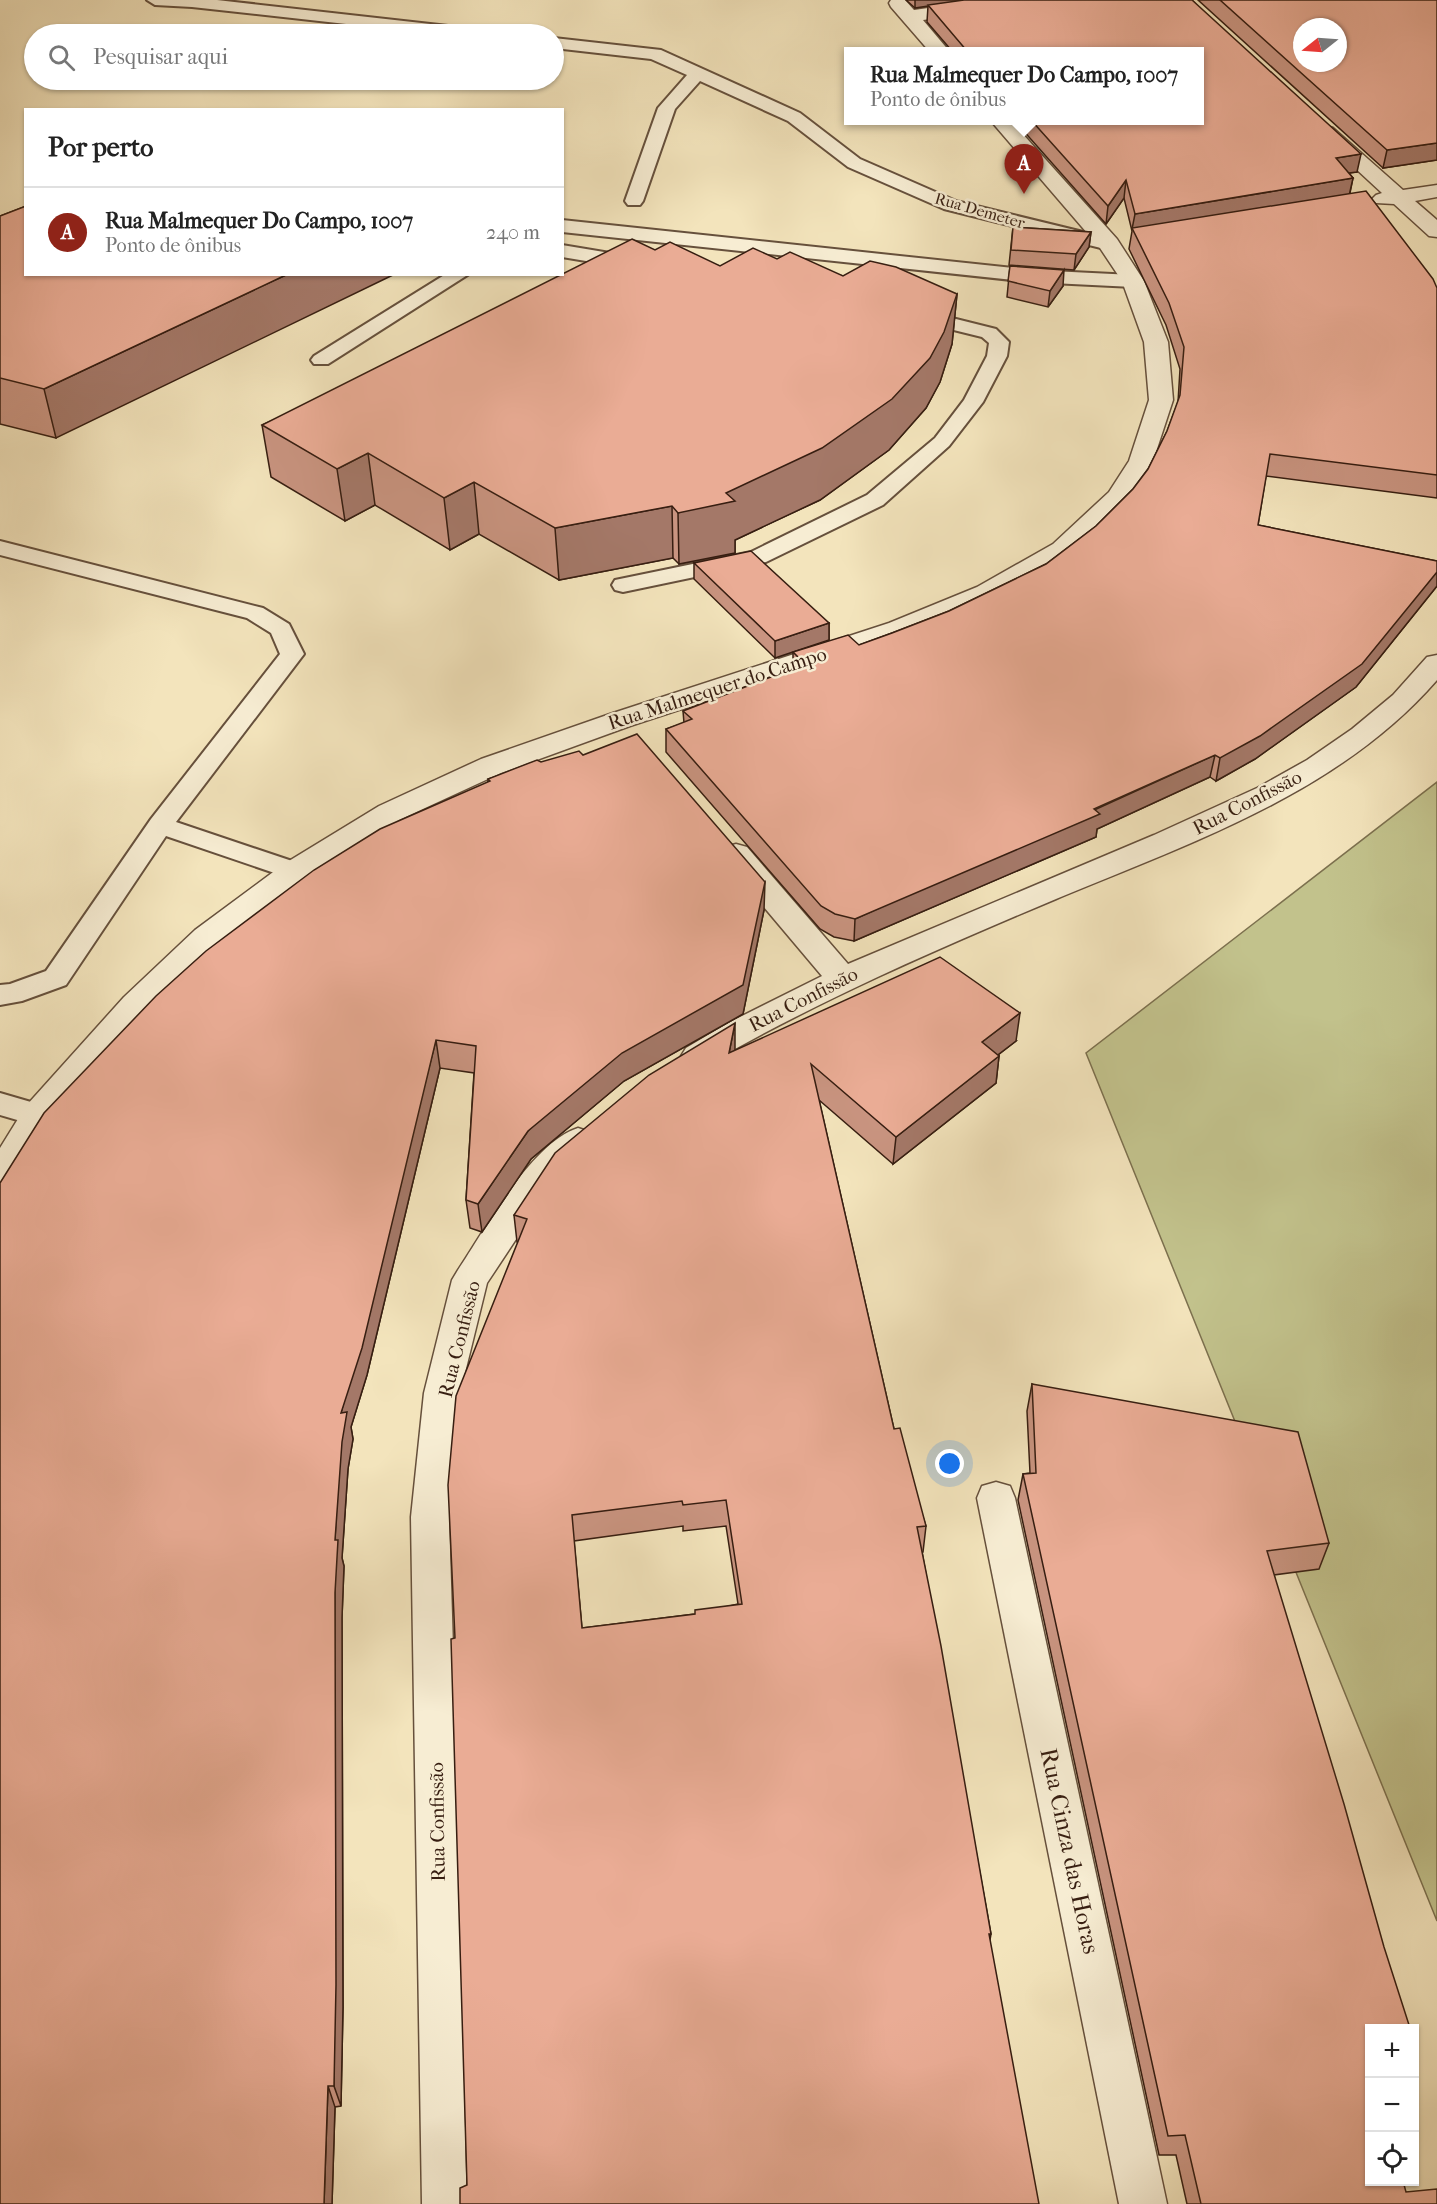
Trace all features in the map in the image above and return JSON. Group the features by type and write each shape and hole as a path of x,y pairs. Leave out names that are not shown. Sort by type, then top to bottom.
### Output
{"street":[{"path":"895,0 937,47"},
{"path":"910,16 1024,0"},
{"path":"1312,118 1437,231"},
{"name":"Rua Malmequer do Campo","path":"0,1176 38,1115 143,997 206,938 295,871 389,813 490,766 620,720 898,629 986,593 1062,549 1118,497 1141,460 1161,400 1156,342 1120,242 1006,125"},
{"path":"1362,202 1437,191"},
{"name":"Rua Confissão","path":"667,1074 728,1038 842,978 1202,826 1301,776 1375,728 1437,663"},
{"path":"620,720 643,746"},
{"path":"720,835 842,978"},
{"name":"Rua Confissão","path":"446,2204 430,1517 442,1393 470,1280 544,1170 603,1120"},
{"name":"Rua Cinza das Horas","path":"996,1498 1143,2204"}],"lane":[{"path":"155,0 192,2 387,24"},
{"name":"Rua Demeter","path":"564,44 655,54 794,117 854,163 950,205 1120,242"},
{"path":"634,201 667,108 698,73"},
{"path":"564,226 1031,276 1133,281"},
{"path":"564,251 654,266"},
{"path":"321,360 457,276"},
{"path":"623,585 758,557 875,500 942,442 973,402 997,356 999,342 989,333 899,310"},
{"path":"0,548 255,614 281,629 292,654 160,825 56,978 12,994 0,995"},
{"path":"160,825 295,871"},
{"path":"0,1104 38,1115"}],"green space":[{"path":"1437,782 1437,1921 1086,1053"}],"building":[{"path":"964,0 1192,0 1361,154 1336,158 1353,178 1135,214 1126,180 1108,206 1035,125 1204,125 1204,47 964,47 928,5"},
{"path":"1220,0 1437,0 1437,143 1387,150 1300,72 1347,72 1347,18 1293,18 1293,66"},
{"path":"1366,191 1433,279 1437,288 1437,475 1270,454 1258,525 1437,561 1437,572 1362,664 1260,736 1220,758 1215,755 1094,809 1100,814 855,919 835,914 821,906 666,729 692,719 683,711 805,664 793,652 848,635 859,645 949,611 1046,564 1096,526 1133,489 1148,469 1167,431 1180,395 1184,347 1169,303 1132,228"},
{"path":"24,207 24,276 284,276 44,389 0,378 0,216"},
{"path":"1013,227 1091,232 1076,254 1011,250"},
{"path":"632,239 655,250 670,242 720,266 753,248 777,259 790,252 843,276 870,261 896,267 957,294 944,332 930,358 892,399 822,448 726,493 735,501 678,513 672,506 555,528 474,482 444,498 368,453 337,469 262,425 558,276 564,276 564,273"},
{"path":"1010,266 1064,270 1050,291 1008,281"},
{"path":"751,551 829,623 775,641 694,563"},
{"path":"637,734 765,882 743,985 622,1053 528,1131 478,1204 466,1200 476,1046 436,1040 362,1348 341,1413 347,1412 342,1442 335,1540 338,1540 335,1593 334,2086 328,2086 324,2204 0,2204 0,1183 44,1113 156,996 206,951 314,870 380,829 490,781 488,779 537,760 541,762 579,751 583,755"},
{"path":"940,957 1020,1013 982,1042 999,1056 896,1137 811,1064 894,1429 900,1428 926,1526 917,1527 941,1646 991,1934 989,1934 1039,2204 460,2204 460,2188 467,2185 451,1639 455,1638 448,1485 456,1396 527,1219 514,1215 555,1153 649,1075 735,1023 729,1053","holes":["726,1500 742,1604 695,1610 695,1614 582,1628 572,1515 682,1501 683,1505"]},
{"path":"1032,1384 1298,1432 1329,1543 1267,1551 1409,2024 1365,2024 1365,2186 1404,2186 1406,2192 1437,2189 1437,2204 1201,2204 1185,2135 1168,2136 1023,1474 1036,1473"}],"place":[{"name":"Rua Malmequer Do Campo, 1007","path":"1024,194"}]}
